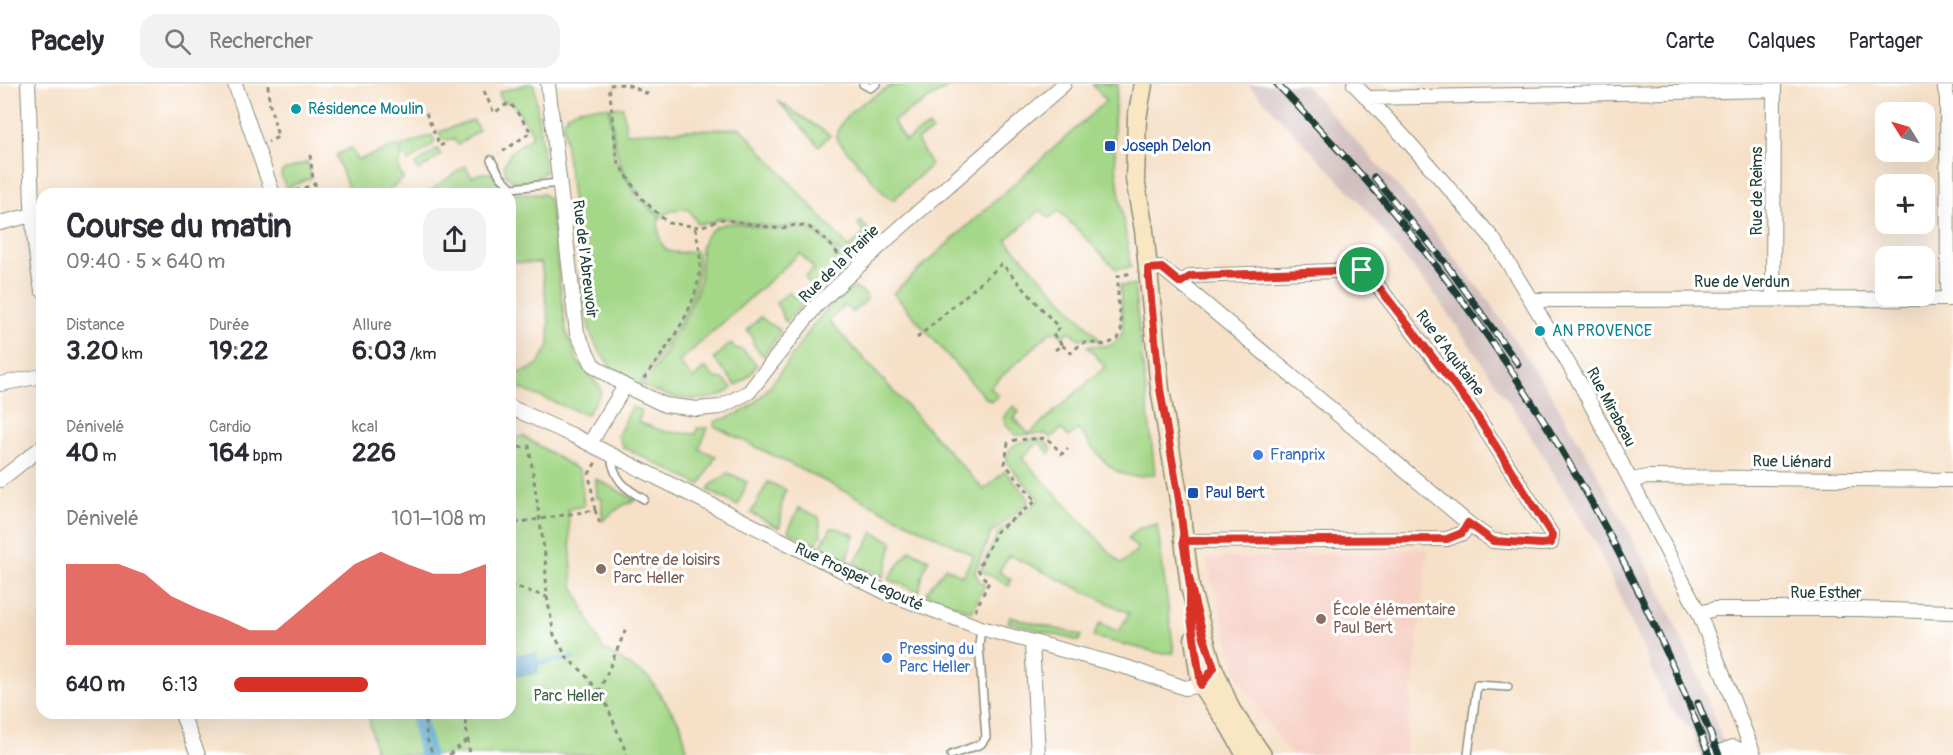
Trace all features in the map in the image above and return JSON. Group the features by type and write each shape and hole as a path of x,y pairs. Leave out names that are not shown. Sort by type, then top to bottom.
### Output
{"main road":[{"path":"1143,84 1137,119 1135,179 1144,230 1160,389 1179,500 1190,587 1214,668 1246,755"},
{"path":"1190,587 1190,611 1201,685 1240,734 1262,755"},
{"path":"1201,685 1214,668"}],"street":[{"path":"28,84 32,215 36,260"},
{"path":"235,84 271,188"},
{"name":"Rue de l'Abreuvoir","path":"548,84 577,333 594,365 625,386"},
{"name":"Rue de la Prairie","path":"625,386 665,405 698,409 720,407 749,392 816,306 1064,84"},
{"name":"Rue Mirabeau","path":"1354,84 1405,138 1494,240 1531,300 1582,387 1699,613 1753,755"},
{"path":"1944,84 1947,98 1951,299"},
{"path":"1367,98 1774,87"},
{"name":"Rue de Reims","path":"1773,299 1774,87"},
{"path":"0,223 32,215"},
{"name":"Rue d'Aquitaine","path":"1148,269 1162,268 1180,283 1468,523 1493,541 1551,543 1552,535 1471,407 1368,273 1362,270 1191,276 1180,283"},
{"name":"Rue de Verdun","path":"1531,300 1951,299"},
{"path":"0,384 36,377"},
{"path":"601,449 625,386"},
{"name":"Rue Prosper Legouté","path":"516,410 601,449 887,593 975,626 1129,668 1185,688 1201,685"},
{"path":"0,480 36,452"},
{"name":"Rue Liénard","path":"1631,480 1647,477 1953,480"},
{"path":"1183,541 1447,539 1462,533 1468,523"},
{"name":"Rue Esther","path":"1699,613 1715,609 1858,609 1953,612"},
{"path":"1032,643 1038,755"},
{"path":"184,719 198,755"},
{"path":"1711,755 1733,747 1753,755"}],"lane":[{"path":"863,84 870,88 876,84"},
{"path":"491,160 501,177 512,188 559,183"},
{"path":"601,449 621,484 644,499"},
{"path":"951,755 981,744 986,737 979,645 975,626"},
{"path":"1468,755 1477,685 1508,687"}],"path":[{"path":"257,147 278,137 269,101 268,84"},
{"path":"648,94 626,84 609,85 611,122 617,160 626,177 640,197 668,223 695,227 722,219 780,229 795,225 809,227 827,241 848,266"},
{"path":"484,91 494,113 511,104 531,132 491,160"},
{"path":"426,113 440,146 444,144"},
{"path":"310,155 317,188"},
{"path":"304,188 315,184"},
{"path":"640,385 676,334 691,304 699,275 700,260 695,227"},
{"path":"917,338 1002,264 1059,328 1053,334 1071,353 1082,343 1093,342 1105,345 1118,339 1122,327 1118,302 1119,276 1148,269"},
{"path":"1055,350 1062,345"},
{"path":"975,626 989,582 978,569 992,539 997,531 1036,501 1005,464 1008,443 1015,440 1047,438 1062,454 1068,448"},
{"path":"516,448 529,446 554,635 568,659 582,671 604,698 627,755"},
{"path":"601,449 589,474 595,510 601,527"},
{"path":"516,523 595,510"},
{"path":"516,587 548,597"},
{"path":"599,692 626,629"},
{"path":"425,719 427,739 433,755"},
{"path":"465,719 470,755"},
{"path":"449,755 468,739"}],"shaded area":[{"path":"1248,84 1304,84 1401,190 1488,300 1555,401 1590,460 1657,585 1701,682 1728,755 1701,755 1692,732 1668,705 1595,542 1525,426 1442,304 1357,199"},
{"name":"École élémentaire Paul Bert","path":"1428,549 1405,755 1294,755 1279,739 1239,679 1206,559"}],"green space":[{"path":"534,84 545,172 534,180 515,182 507,176 504,165 511,152 529,139 533,133 511,101 502,103 499,92"},
{"path":"895,84 953,84 893,121 905,141 929,126 932,131 917,140 931,165 893,200 887,197 836,138 839,128 851,112 868,99"},
{"path":"1092,84 1118,84 1114,130 1115,153 1131,267 1116,269 1059,211 1049,218 1041,210 1006,240 1101,341 1079,339 1070,331 1062,336 1057,331 1054,333 1052,331 990,387 998,396 991,401 984,397 893,293 1106,101"},
{"path":"778,101 830,135 819,146"},
{"path":"609,107 615,159 638,198 661,218 658,221 660,239 666,250 678,253 696,251 698,268 690,303 682,320 641,381 641,385 644,384 668,348 689,311 699,284 704,241 707,235 719,225 733,223 774,229 794,228 812,231 824,240 844,262 814,291 805,277 814,269 800,253 679,362 693,379 705,367 715,378 723,379 732,388 719,396 685,399 638,385 610,365 591,334 583,296 563,125 569,114 581,108"},
{"path":"623,107 626,133 741,128 849,248 865,233 858,224 861,221 871,233 870,241 849,261 809,227 795,224 779,228 721,218 707,224 698,224 689,210 682,209 659,215 636,191 618,155 611,108"},
{"path":"473,120 479,130 458,145 454,139 442,140 439,132"},
{"path":"432,135 435,142 408,162 400,147"},
{"path":"397,146 402,156 398,167 403,179 392,188 348,188 336,155 351,148 357,160"},
{"path":"437,149 441,155 418,171 415,165"},
{"path":"308,162 311,178 286,188 281,176 282,171"},
{"path":"465,166 472,177 481,173 491,173 506,188 434,188"},
{"path":"516,194 543,194 549,198 566,331 578,362 600,387 601,393 586,415 516,387 516,373 529,370 538,364 549,346 549,323 541,263 516,262"},
{"path":"1134,285 1155,474 1131,476 1115,470 1107,464 1078,429 1069,437 1061,429 1051,438 1046,434 1015,435 1004,420 1006,414 1014,406 1019,412 1014,418 1029,434 1105,367 1087,346 1108,346 1120,337 1123,331 1120,286"},
{"path":"855,288 865,294 867,299 852,313 845,305 829,321 984,490 1005,471 1028,497 1028,503 991,533 975,572 979,581 985,584 972,612 926,594 945,567 963,576 973,555 714,426 714,422 748,408 762,395 826,310 840,297"},
{"path":"789,292 793,297 800,297 805,302 786,322 776,303"},
{"path":"761,317 779,329 780,333 763,356 753,344 752,336 747,330"},
{"path":"731,343 735,348 743,350 757,365 748,377 736,385 714,359"},
{"path":"632,407 642,411 638,422 666,432 696,434 697,428 708,428 699,449 716,456 700,485 623,447 618,435"},
{"name":"Parc Heller","path":"523,436 580,471 584,506 568,509 573,586 602,648 649,678 681,725 688,755 376,755 369,719 516,719 516,438"},
{"path":"1043,439 1052,449 1049,453 1039,442 1022,458 1121,564 1138,549 1128,539 1138,529 1157,524 1174,653 1159,653 1093,637 1100,623 1119,632 1129,613 1009,555 999,572 1011,579 1009,586 981,569 998,533 1039,500 1007,463 1011,448 1019,442"},
{"path":"728,473 747,482 738,506 708,490 711,485"},
{"path":"596,479 636,500 622,506 602,521 602,498 597,498"},
{"path":"768,482 786,490 782,500 779,528 751,513"},
{"path":"799,508 819,517 821,534 816,545 788,531"},
{"path":"831,528 855,535 847,560 820,547"},
{"path":"873,532 893,542 883,577 853,563 867,545"},
{"path":"910,550 929,559 919,592 888,579"},
{"path":"1010,617 1081,635 1079,641 1008,622"}],"water":[{"path":"536,653 538,673 516,675 516,655"}],"waterway":[{"path":"537,663 573,658"},
{"path":"419,719 427,755"}],"railway":[{"path":"1277,84 1345,156 1435,264 1483,329 1528,396 1570,464 1645,606 1679,680 1709,755"},
{"path":"1374,177 1443,260 1518,364"},
{"path":"1698,703 1719,755"}],"place":[{"name":"Résidence Moulin","path":"296,109"},
{"name":"Joseph Delon","path":"1110,146"},
{"name":"AN PROVENCE","path":"1540,331"},
{"name":"Franprix","path":"1258,455"},
{"name":"Paul Bert","path":"1193,493"},
{"name":"Centre de loisirs Parc Heller","path":"601,569"},
{"name":"École élémentaire Paul Bert","path":"1321,619"},
{"name":"Pressing du Parc Heller","path":"887,658"}],"route":[{"path":"1362,270 1191,276 1180,283 1162,268 1148,269 1160,389 1179,500 1183,541 1190,587 1190,611 1201,685 1214,668 1190,587 1186,559 1183,541 1447,539 1462,533 1468,523 1493,541 1551,543 1552,535 1471,407 1368,273 1362,270"}]}
